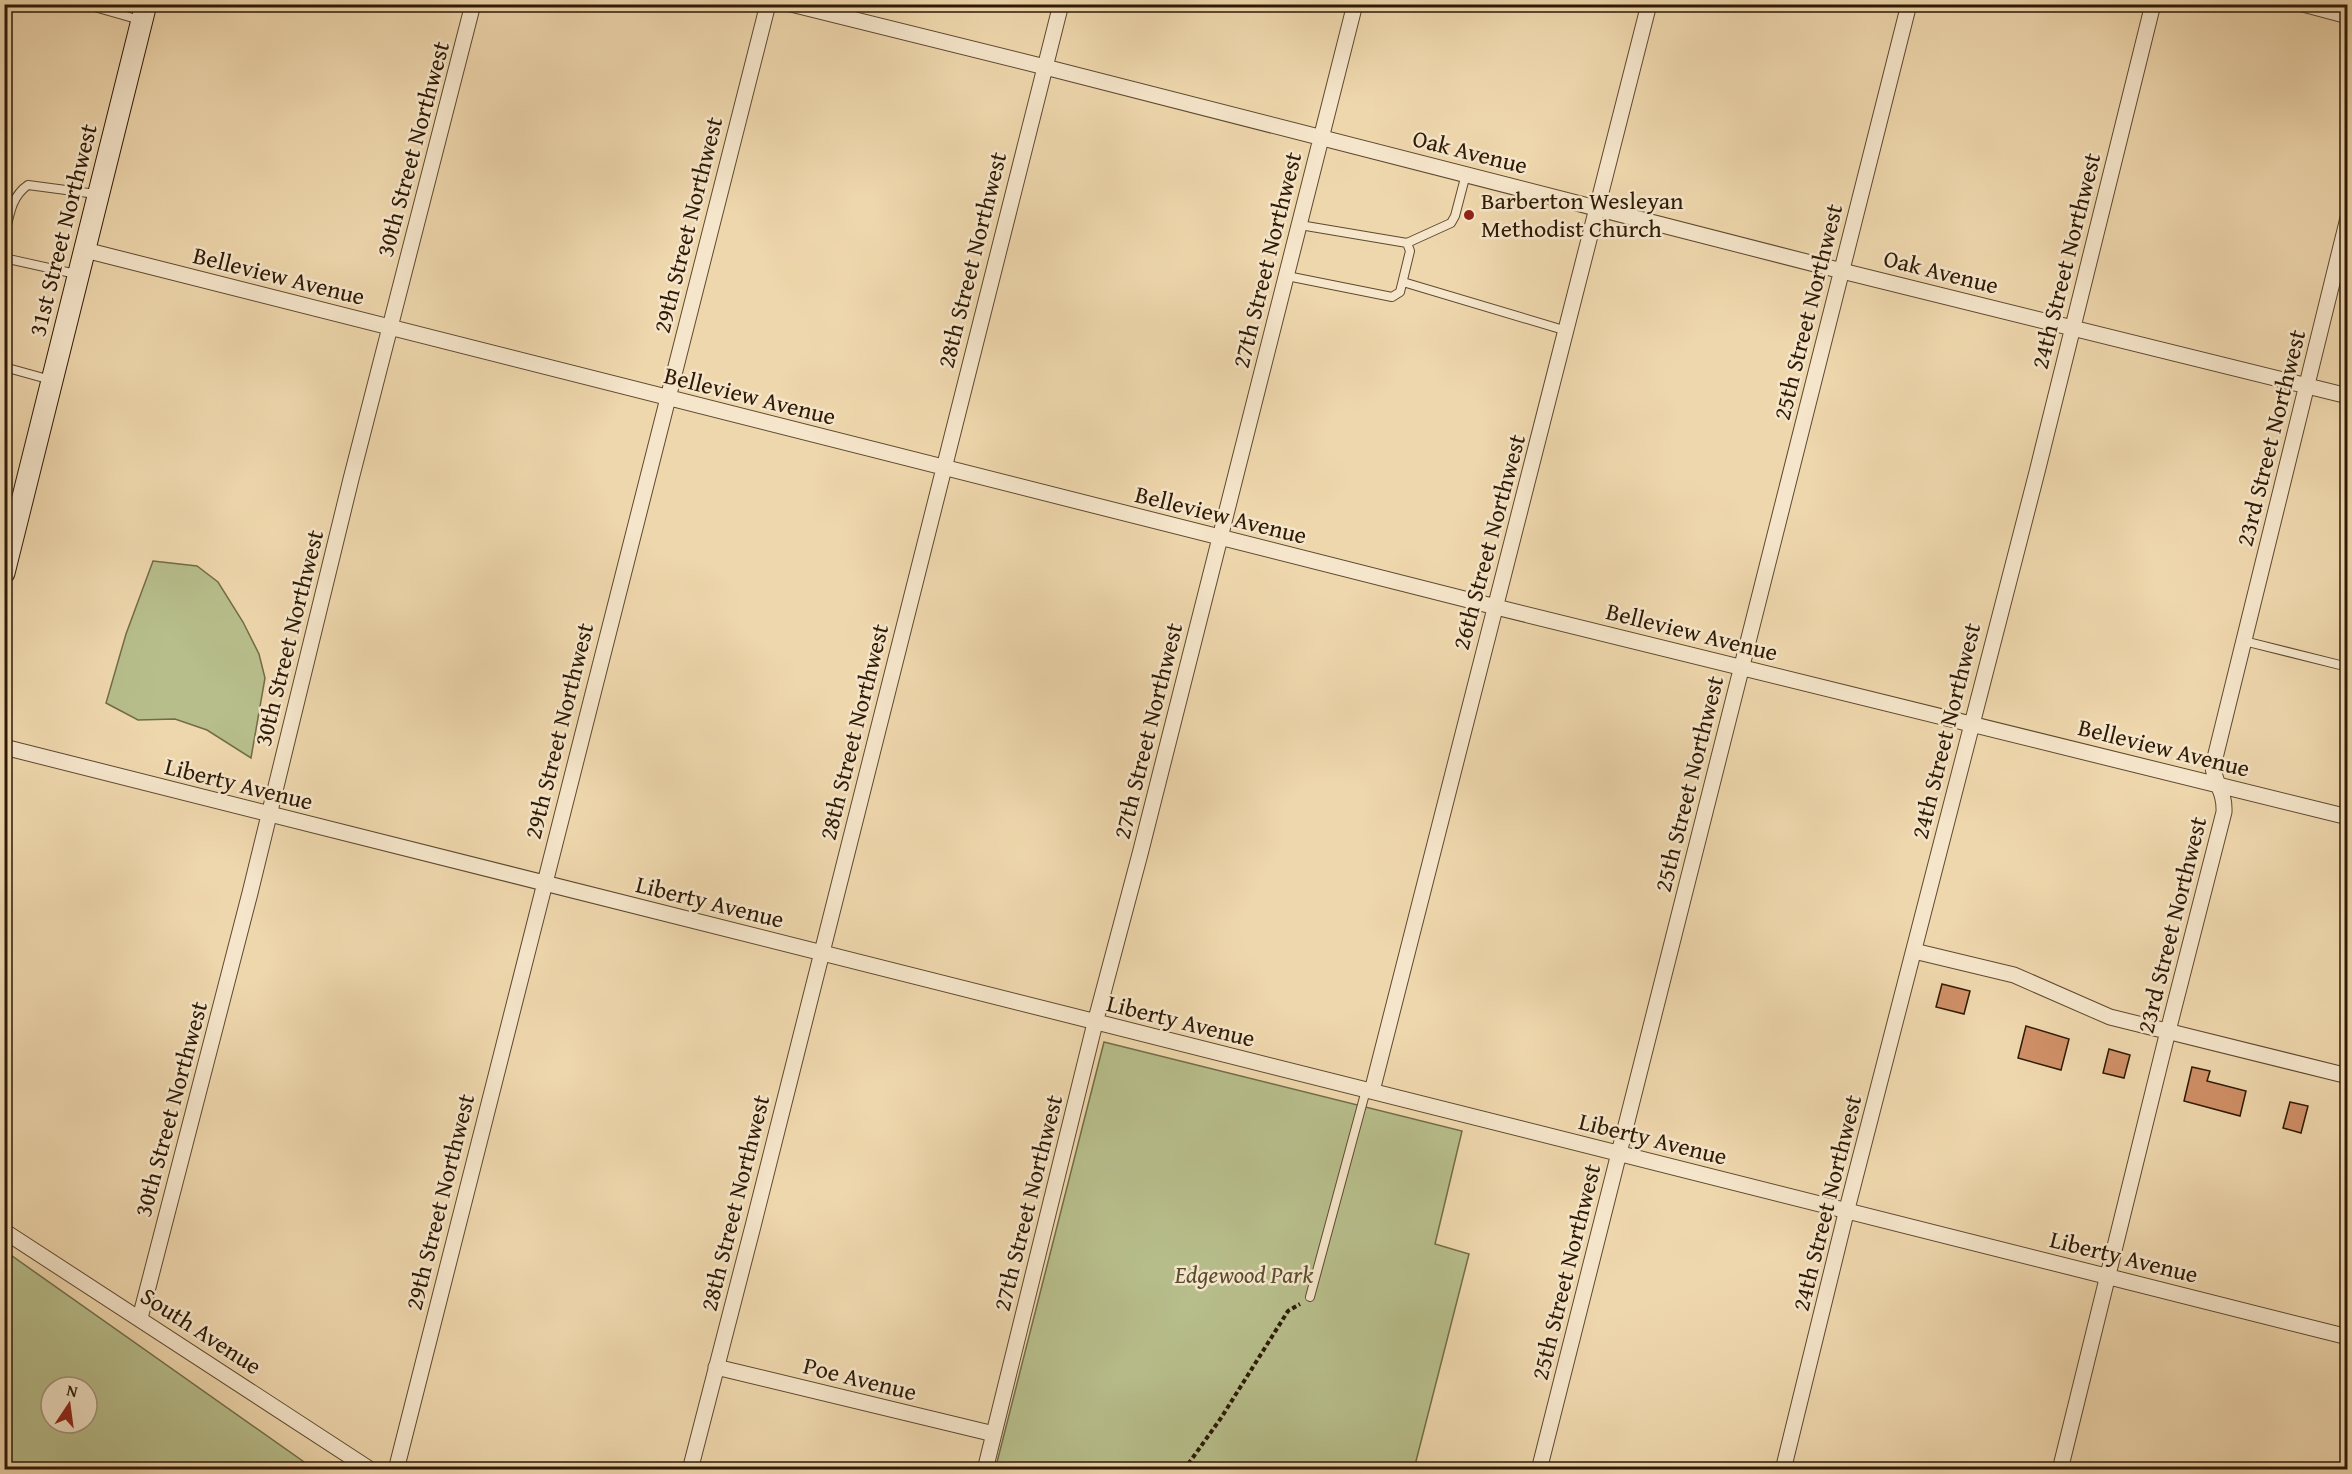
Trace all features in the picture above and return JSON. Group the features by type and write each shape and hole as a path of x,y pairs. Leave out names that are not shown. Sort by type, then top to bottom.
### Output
{"main road":[{"name":"31st Street Northwest","path":"4,573 144,13"}],"street":[{"name":"30th Street Northwest","path":"140,1318 473,4"},
{"name":"29th Street Northwest","path":"396,1470 768,4"},
{"name":"Oak Avenue","path":"790,4 1322,137 1842,271 2348,396"},
{"name":"28th Street Northwest","path":"690,1470 1061,4"},
{"name":"27th Street Northwest","path":"985,1470 1095,1023 1140,854 1355,4"},
{"name":"26th Street Northwest","path":"1369,1090 1496,607 1649,4"},
{"name":"25th Street Northwest","path":"1539,1470 1910,4"},
{"name":"24th Street Northwest","path":"1783,1470 1847,1209 2073,328 2153,4"},
{"path":"2303,4 2348,16"},
{"name":"23rd Street Northwest","path":"2060,1470 2224,812 2225,798 2213,774 2213,766 2348,218"},
{"name":"Belleview Avenue","path":"85,250 1220,538 2348,817"},
{"name":"Liberty Avenue","path":"4,747 1095,1023 1847,1209 2348,1337"},
{"path":"1914,951 2014,975 2110,1017 2348,1076"},
{"name":"South Avenue","path":"4,1231 371,1470"},
{"name":"Poe Avenue","path":"716,1367 994,1434"}],"lane":[{"path":"84,4 144,13"},
{"path":"1300,225 1407,243 1451,223 1466,174"},
{"path":"4,239 13,203 28,185 98,195"},
{"path":"1287,276 1392,297 1400,292 1403,282 1410,251 1407,243"},
{"path":"4,258 78,274"},
{"path":"1403,282 1567,331"},
{"path":"4,367 52,380"},
{"path":"2244,641 2348,667"},
{"path":"1311,1297 1369,1090"}],"path":[{"path":"1184,1470 1221,1418 1288,1311 1311,1297"}],"green space":[{"path":"153,561 197,566 218,582 243,622 259,654 265,678 251,758 207,730 175,719 138,720 106,703 126,634"},
{"name":"Edgewood Park","path":"1104,1042 1462,1131 1435,1244 1469,1254 1414,1469 995,1470"},
{"path":"4,1251 5,1251 314,1469 5,1469"}],"building":[{"path":"1942,984 1970,991 1964,1014 1936,1007"},
{"path":"2026,1026 2069,1039 2061,1070 2018,1058"},
{"path":"2109,1049 2130,1055 2124,1078 2103,1073"},
{"path":"2192,1067 2210,1071 2207,1081 2246,1091 2240,1116 2184,1101"},
{"path":"2290,1102 2308,1106 2301,1133 2283,1128"}],"place":[{"name":"Barberton Wesleyan Methodist Church","path":"1469,215"}]}
